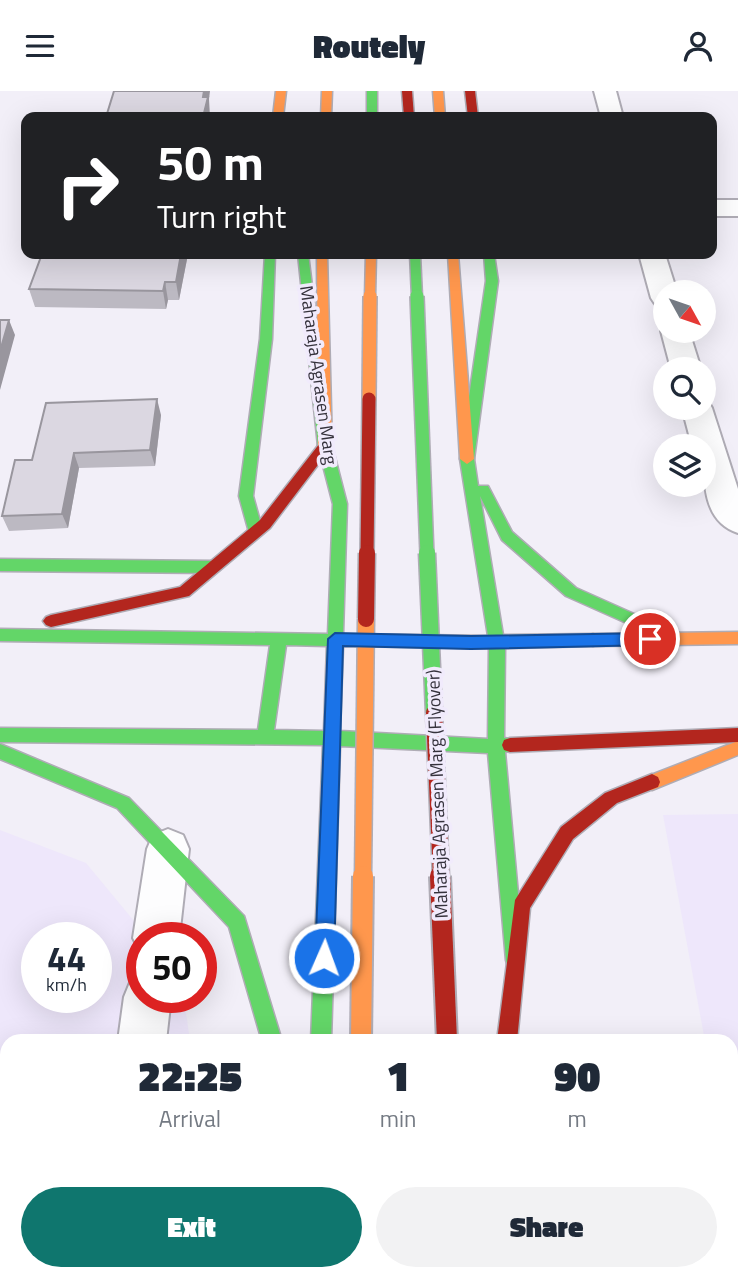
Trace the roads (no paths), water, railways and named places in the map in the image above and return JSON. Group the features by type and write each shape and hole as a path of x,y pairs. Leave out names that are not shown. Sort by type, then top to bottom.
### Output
{"main road":[{"path":"279,112 281,91"},
{"path":"326,112 327,91"},
{"path":"372,91 372,112"},
{"path":"407,91 409,112"},
{"path":"438,91 440,112"},
{"path":"470,91 472,112"},
{"path":"256,532 246,496 265,339 270,259"},
{"name":"Maharaja Agrasen Marg","path":"304,259 325,446 340,504 321,1034"},
{"path":"0,633 184,592 265,524 325,446 322,259"},
{"path":"361,1034 371,259"},
{"name":"Maharaja Agrasen Marg (Flyover)","path":"415,259 447,1034"},
{"path":"453,259 467,459 497,642 496,746 515,960"},
{"path":"490,259 492,281 467,459 507,536 571,592 675,638"},
{"path":"0,565 214,567"},
{"path":"0,633 497,642 738,638"},
{"path":"265,737 279,639"},
{"path":"0,735 332,738 496,746 738,736"},
{"path":"508,1034 520,906 567,832 611,798 738,748"},
{"path":"0,751 123,803 168,849 237,922 270,1034"}],"street":[{"path":"605,91 611,112"},
{"path":"717,208 738,208"},
{"path":"653,259 660,280"},
{"path":"701,420 727,507 738,520"},
{"path":"158,922 168,849"},
{"path":"143,1034 146,1013"}]}
